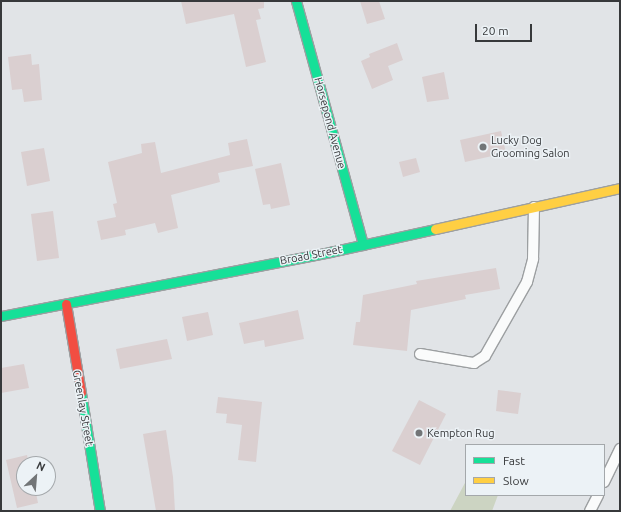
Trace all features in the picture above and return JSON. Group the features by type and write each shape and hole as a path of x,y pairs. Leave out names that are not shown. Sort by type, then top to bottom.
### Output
{"main road":[{"name":"Horsepond Avenue","path":"296,1 363,245"},
{"name":"Broad Street","path":"1,316 363,245 620,188"},
{"name":"Greenlay Street","path":"66,304 100,511"}],"lane":[{"path":"420,354 474,363 485,356 527,282 533,259 534,206"},
{"path":"605,480 620,449"},
{"path":"590,511 598,496"}],"green space":[{"path":"465,483 465,496 498,496 492,511 450,511"}],"building":[{"path":"181,1 264,1 264,8 258,9 261,19 256,20 266,62 246,67 234,14 186,24"},
{"path":"360,1 379,1 385,19 367,24"},
{"path":"397,43 403,60 388,66 393,80 372,89 361,61 370,57 369,54"},
{"path":"31,54 32,65 39,64 42,100 24,102 22,89 12,90 8,57"},
{"path":"444,72 449,99 427,102 422,77"},
{"name":"Lucky Dog Grooming Salon","path":"501,131 506,153 465,162 460,140"},
{"path":"247,139 253,166 218,173 220,182 171,195 178,228 158,233 155,223 125,230 126,235 101,240 97,221 116,217 113,204 117,203 108,162 142,153 141,144 155,142 161,173 230,155 228,143"},
{"path":"44,148 50,181 27,186 21,152"},
{"path":"416,158 420,172 403,177 399,162"},
{"path":"281,163 290,205 271,209 270,204 263,205 255,169"},
{"path":"53,211 59,258 37,261 31,214"},
{"path":"496,268 500,289 465,295 466,299 411,310 407,351 353,345 356,322 360,322 363,295 417,284 416,281"},
{"path":"298,310 304,339 265,347 264,340 244,344 239,323"},
{"path":"208,312 213,335 187,341 182,317"},
{"path":"167,339 172,359 120,369 116,349"},
{"path":"24,364 29,388 1,393 1,368"},
{"path":"498,390 521,393 518,414 496,411"},
{"path":"218,397 262,402 256,462 238,460 242,425 226,423 227,414 216,413"},
{"name":"Kempton Rug","path":"419,400 446,414 420,465 392,451"},
{"path":"166,430 173,477 175,511 156,511 143,434"},
{"path":"16,458 16,496 37,496 38,503 17,508 6,460"}],"traffic: fast":[{"path":"296,1 363,245"},
{"path":"1,316 330,252 435,229"},
{"path":"81,393 100,511"}],"traffic: slow":[{"path":"435,229 620,188"}],"traffic: jam":[{"path":"66,304 81,393"}],"place":[{"name":"Lucky Dog Grooming Salon","path":"483,147"},
{"name":"Kempton Rug","path":"419,433"}]}
